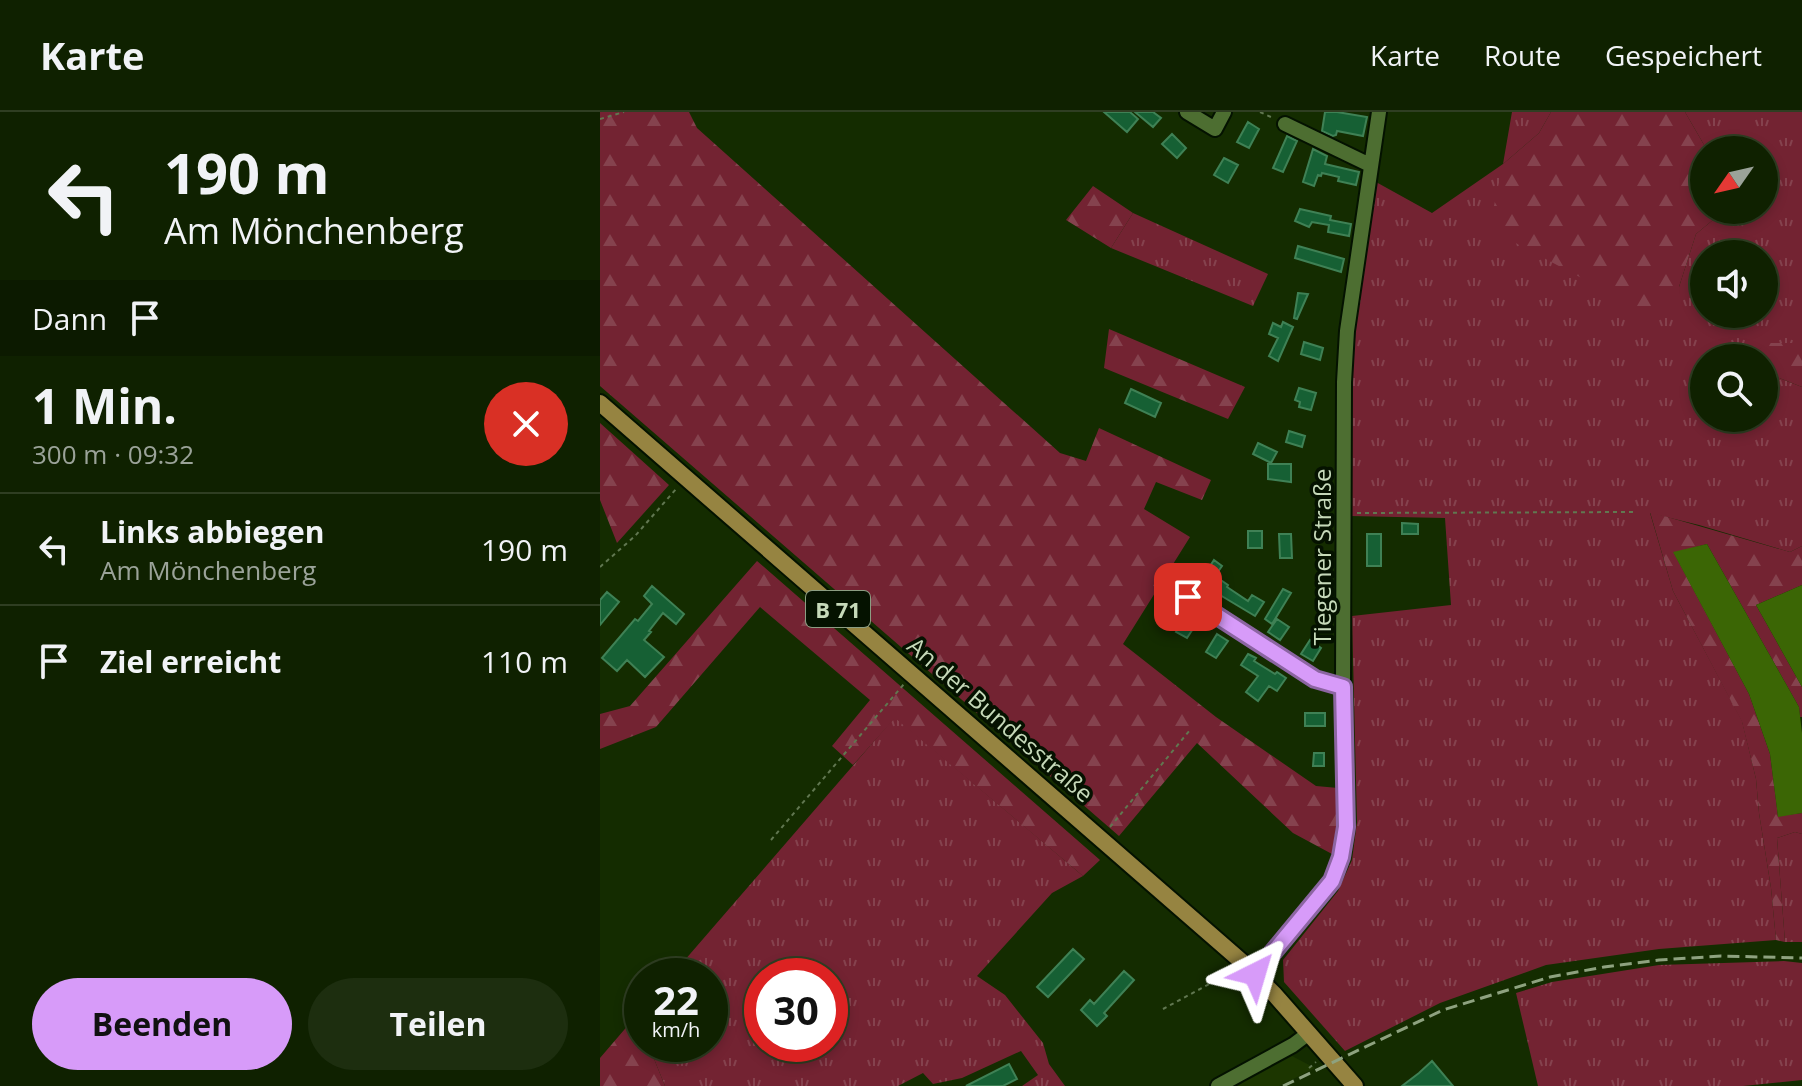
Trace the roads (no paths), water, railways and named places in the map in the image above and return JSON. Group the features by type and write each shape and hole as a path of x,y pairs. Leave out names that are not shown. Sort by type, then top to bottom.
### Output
{"main road":[{"name":"An der Bundesstraße","path":"600,403 1255,974 1355,1086"}],"street":[{"path":"1187,112 1215,129 1224,112"},
{"name":"Tiegener Straße","path":"1255,974 1332,881 1341,857 1346,827 1344,382 1347,331 1379,112"},
{"path":"1285,124 1370,165"},
{"path":"1188,597 1315,679 1343,687"},
{"path":"1218,1086 1309,1033"}],"railway":[{"path":"1283,1086 1443,1010 1550,977 1659,960 1721,956 1802,958"}]}
